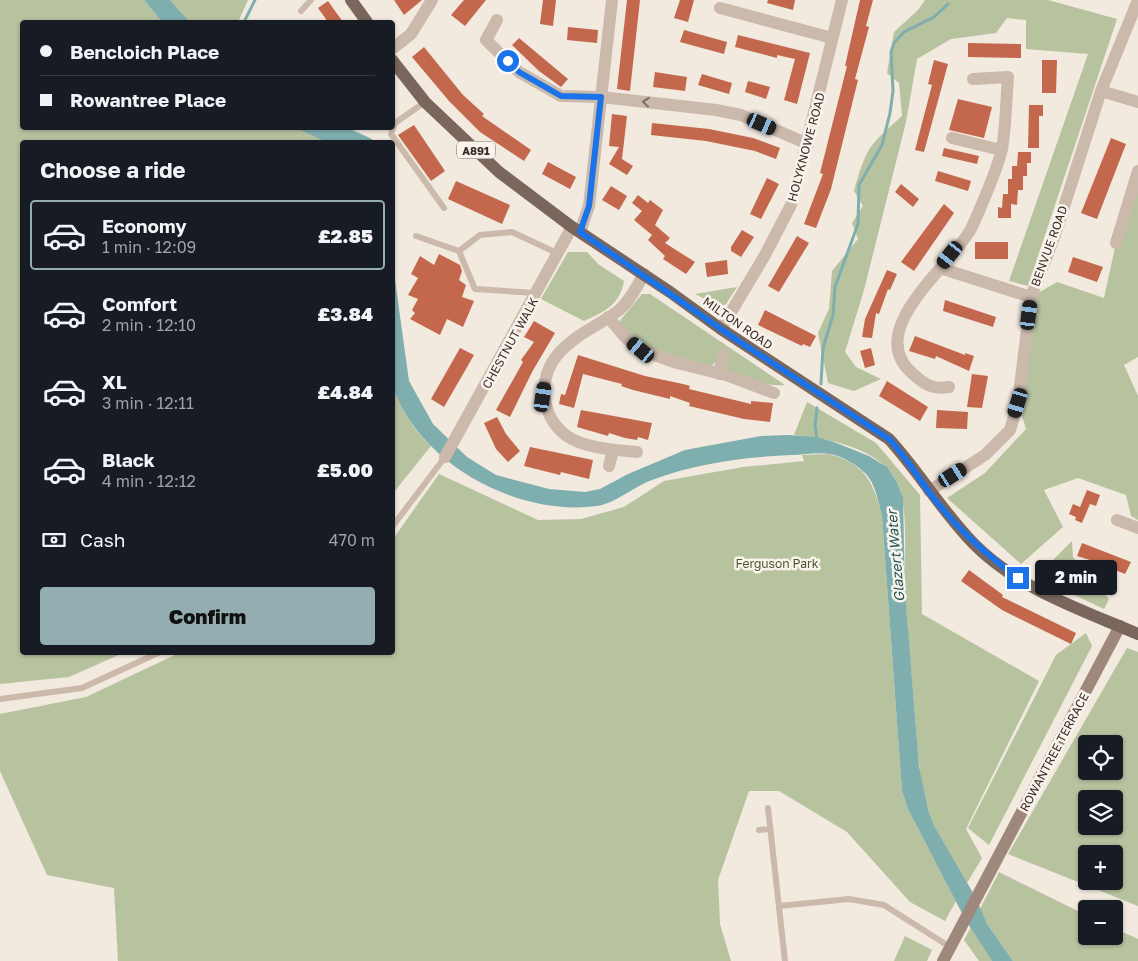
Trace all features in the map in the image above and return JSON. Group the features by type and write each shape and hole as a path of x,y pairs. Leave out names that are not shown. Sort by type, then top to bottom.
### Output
{"main road":[{"path":"352,0 366,20"},
{"name":"A891","path":"395,64 425,102 499,172 576,229"},
{"name":"MILTON ROAD","path":"576,229 644,274 721,329 889,439 903,454 929,491"},
{"name":"A891","path":"929,491 976,546 1018,578 1070,606 1138,634"},
{"name":"ROWANTREE TERRACE","path":"943,961 1120,626"}],"street":[{"path":"395,46 410,34 432,0"},
{"name":"CHESTNUT WALK","path":"445,457 455,443 559,254 589,206 612,0"},
{"name":"HOLYKNOWE ROAD","path":"721,329 765,255 791,205 808,144 842,0"},
{"name":"BENVUE ROAD","path":"929,491 985,455 1010,430 1018,403 1031,297 1055,234 1101,91 1138,0"},
{"path":"720,8 832,38"},
{"path":"497,20 486,40 519,72 561,96 601,97 691,107 741,115 808,144"},
{"path":"949,387 937,389 925,384 908,370 900,359 898,340 902,324 910,307 971,229 1001,150 1008,77 973,79"},
{"path":"1101,91 1138,102"},
{"path":"952,138 1001,150"},
{"path":"1116,244 1138,171"},
{"path":"940,268 1031,297"},
{"path":"637,452 612,450 577,442 566,436 548,415 543,397 550,366 558,354 578,335 620,310 644,274"},
{"path":"608,317 625,337 641,350 774,393"},
{"path":"720,374 723,355"},
{"path":"609,466 612,450"},
{"path":"1117,520 1138,528"}],"lane":[{"path":"301,11 310,0"},
{"path":"395,123 425,102"},
{"path":"392,130 391,134 444,208"},
{"path":"459,251 480,236 512,232 559,254"},
{"path":"416,236 459,251 475,289 538,293"},
{"path":"395,523 445,457"},
{"path":"0,698 82,688 154,655"},
{"path":"768,808 785,961"},
{"path":"759,830 770,829"},
{"path":"779,906 849,899 884,904 950,947"}],"green space":[{"path":"0,0 144,0 160,20 20,20 20,130 300,130 322,140 20,140 20,655 118,655 69,677 0,684"},
{"path":"170,0 248,0 239,20 188,20"},
{"path":"925,0 1048,0 1117,19 1028,286 1009,281 1088,54 1026,49 1026,20 1007,18 996,33 951,39 917,59 906,122 864,290 845,352 856,367 881,379 854,391 828,383 818,333 829,309 832,271 858,239 852,223 863,206 854,191 862,165 875,141 902,116 899,83 887,73 894,32 918,10"},
{"path":"1138,171 1138,357 1124,365 1138,396 1138,520 1131,516 1126,495 1078,478 1044,490 1063,527 1021,564 947,498 985,473 1026,429 1018,403 1031,297 1057,282 1104,298 1116,243"},
{"path":"568,252 587,252 598,264 624,281 619,296 610,307 584,321 541,299"},
{"path":"737,287 726,304 720,307 695,294"},
{"path":"642,294 650,294 785,385 758,383 731,372 716,362 711,366 644,346 618,323"},
{"path":"395,391 408,418 418,433 431,446 395,491"},
{"path":"807,402 876,443 920,495 922,614 1039,681 966,829 982,858 967,883 935,829 922,784 907,619 905,519 901,492 889,470 866,453 837,442 794,435"},
{"name":"Ferguson Park","path":"829,454 852,463 866,476 875,493 882,516 902,791 908,809 956,901 945,921 910,902 847,832 779,791 749,791 718,880 720,924 731,961 118,961 114,888 47,875 0,771 0,714 86,697 175,655 395,655 395,536 439,474 538,520 581,519 624,507 664,481 743,467 804,461 802,455"},
{"path":"1072,541 1073,557 1109,599 1104,609 1036,577"},
{"path":"1086,633 1092,646 989,845 968,828 1056,655"},
{"path":"1127,648 1138,652 1138,906 1098,890 1123,890 1123,845 1078,845 1078,882 1008,854"},
{"path":"999,872 1078,911 1078,945 1123,945 1123,932 1138,939 1138,961 1013,961 987,924 980,909"},
{"path":"971,927 992,961 979,961 964,940"},
{"path":"905,936 932,950 927,961 894,961"}],"water":[{"path":"144,0 170,0 188,20 160,20"},
{"path":"300,130 352,130 372,140 322,140"},
{"name":"Glazert Water","path":"395,280 409,381 433,424 467,457 496,475 549,489 585,492 600,489 628,474 685,450 761,436 788,435 817,437 834,442 869,456 887,467 897,482 903,498 905,592 919,766 928,810 934,826 976,898 987,924 1013,961 992,961 965,919 908,809 902,791 882,516 874,488 866,474 854,464 830,454 816,453 738,459 703,465 669,474 639,486 604,505 566,507 535,503 504,493 474,479 447,460 423,438 405,412 395,390"}],"building":[{"path":"394,0 422,0 404,15"},
{"path":"464,0 486,0 465,26 451,15"},
{"path":"543,0 556,0 553,26 540,24"},
{"path":"627,0 640,0 630,91 617,89"},
{"path":"680,0 694,0 688,22 674,18"},
{"path":"768,0 795,0 793,10 767,3"},
{"path":"860,0 873,0 866,26 869,27 855,79 858,80 831,189 816,228 804,224 823,174 820,173 847,66 845,66"},
{"path":"328,1 342,20 327,20 318,8"},
{"path":"568,27 598,30 597,43 567,40"},
{"path":"684,30 727,42 724,54 680,42"},
{"path":"738,35 810,53 797,104 784,100 795,59 777,55 777,58 735,47"},
{"path":"519,38 568,79 561,87 539,71 512,45"},
{"path":"968,43 1021,44 1021,58 968,57"},
{"path":"424,47 463,95 484,114 482,116 531,150 524,161 480,132 449,101 412,57"},
{"path":"934,60 948,64 924,152 915,150 932,85 928,84"},
{"path":"1042,60 1057,60 1056,93 1042,93"},
{"path":"655,72 687,77 685,91 653,87"},
{"path":"702,74 732,83 729,94 698,85"},
{"path":"748,81 770,87 766,99 745,92"},
{"path":"958,99 992,107 984,138 949,130"},
{"path":"1029,105 1043,105 1043,116 1039,116 1039,148 1028,148"},
{"path":"612,114 627,116 622,159 633,166 627,175 609,164 619,147 609,146"},
{"path":"652,123 709,129 753,138 780,148 776,159 755,151 706,141 651,135"},
{"path":"414,125 445,171 431,181 398,135"},
{"path":"1111,138 1126,144 1097,219 1081,213"},
{"path":"944,148 979,156 977,164 942,156"},
{"path":"1018,152 1031,152 1031,163 1027,163 1027,176 1023,176 1023,190 1018,190 1017,205 1011,204 1011,218 998,218 998,207 1002,208 1003,194 1008,194 1008,179 1012,179 1012,166 1017,166"},
{"path":"548,162 576,177 570,189 542,174"},
{"path":"938,171 971,181 968,191 935,181"},
{"path":"767,178 779,184 761,219 750,214"},
{"path":"456,181 510,205 502,224 448,199"},
{"path":"901,184 919,199 913,207 895,192"},
{"path":"611,186 627,196 619,210 602,200"},
{"path":"638,195 648,203 650,200 663,210 655,225 670,238 665,243 695,262 686,274 663,259 665,256 648,240 652,235 634,220 642,211 632,203"},
{"path":"944,204 954,213 914,271 901,262"},
{"path":"742,230 754,237 741,257 731,251 731,247"},
{"path":"797,236 809,243 779,292 768,286"},
{"path":"975,242 1008,242 1008,259 975,259"},
{"path":"439,254 460,265 462,271 459,280 466,285 462,297 474,301 463,327 447,319 440,335 410,319 415,313 412,310 418,299 408,295 418,278 411,274 420,256 434,265"},
{"path":"1073,257 1103,267 1097,282 1068,272"},
{"path":"727,260 728,274 707,277 705,263"},
{"path":"887,270 897,274 890,290 888,289 879,314 876,313 872,338 862,337 865,319"},
{"path":"945,300 996,317 993,327 943,311"},
{"path":"765,310 816,336 810,347 803,344 802,346 758,325"},
{"path":"534,321 555,333 532,372 510,417 496,410 523,362 521,360 534,342 524,337"},
{"path":"915,336 965,355 965,353 974,356 969,371 936,356 935,359 909,351"},
{"path":"460,348 474,355 444,407 431,399"},
{"path":"871,348 875,365 865,368 860,351"},
{"path":"578,355 645,376 690,386 689,389 751,404 751,401 773,403 770,422 744,419 689,406 690,403 670,396 670,399 633,390 621,386 622,384 583,374 574,408 559,404 561,394 565,395"},
{"path":"972,374 988,376 982,408 967,407"},
{"path":"887,381 928,407 920,421 879,396"},
{"path":"581,410 652,423 648,440 638,437 637,440 625,438 609,433 608,436 577,427"},
{"path":"937,410 968,412 967,429 936,428"},
{"path":"497,417 506,434 520,451 508,462 496,449 484,423"},
{"path":"530,447 593,460 589,479 561,472 560,475 524,466"},
{"path":"1087,490 1100,495 1096,506 1090,504 1082,523 1075,520 1076,517 1069,514 1073,504 1080,507"},
{"path":"1082,543 1131,562 1125,574 1113,569 1111,574 1101,570 1103,564 1077,556"},
{"path":"969,570 1003,595 1002,597 1076,633 1071,644 1002,610 961,581"}],"waterway":[{"path":"245,20 255,0"},
{"path":"821,384 823,348 833,315 835,287 858,224 859,185 882,145 890,113 893,91 891,52 894,43 904,32 934,17 948,4"},
{"path":"817,408 815,425 817,439"}],"route":[{"path":"508,61 519,72 561,96 601,97 589,206 580,232 670,292 737,340 889,439 903,454 938,503 976,546 1018,578"}]}
